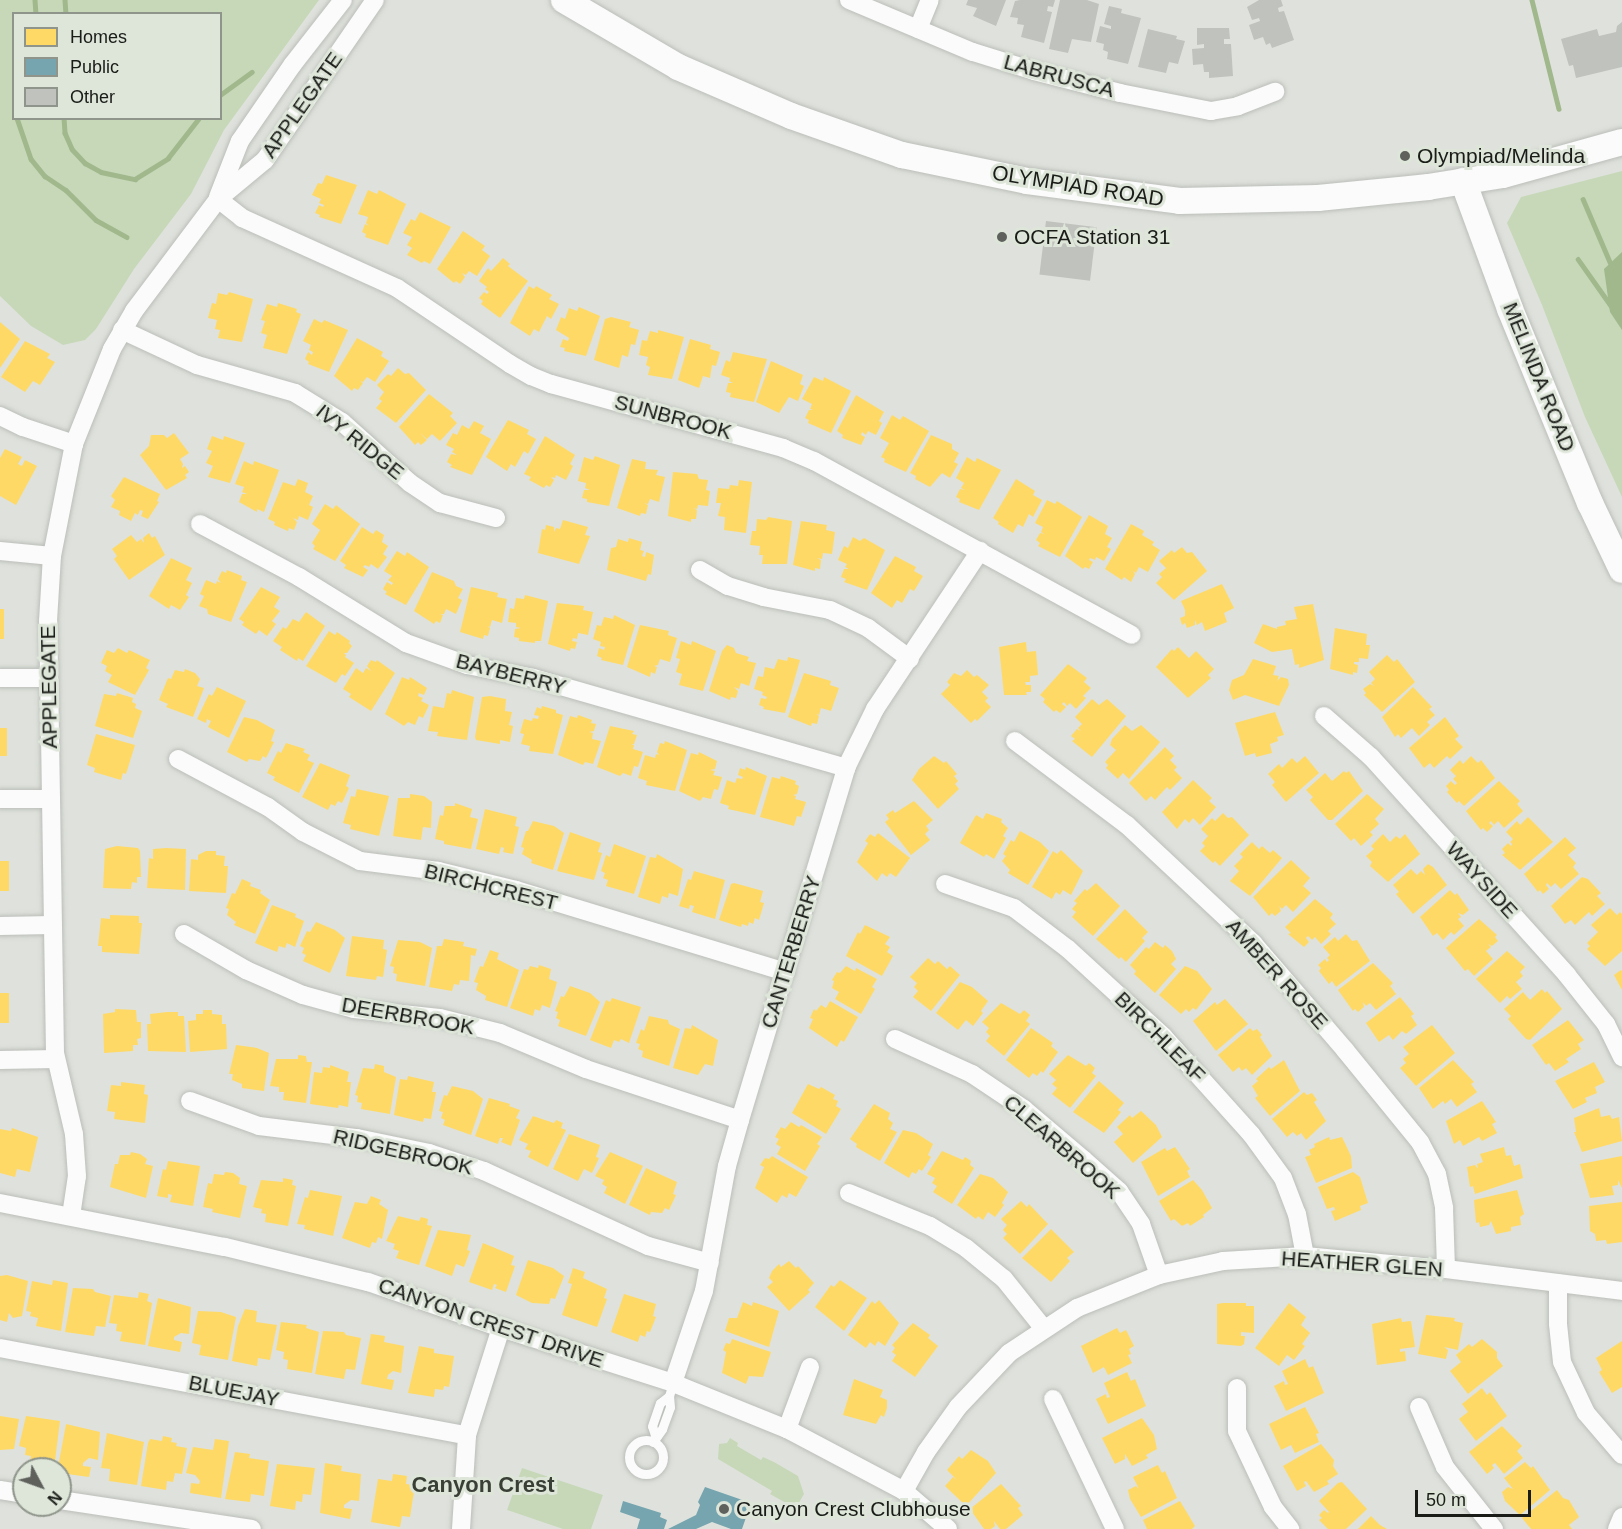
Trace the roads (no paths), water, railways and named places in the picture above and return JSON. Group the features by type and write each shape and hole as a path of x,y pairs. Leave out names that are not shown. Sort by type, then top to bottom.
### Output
{"main road":[{"name":"OLYMPIAD ROAD","path":"564,0 678,67 791,116 902,155 1028,181 1180,201 1318,198 1428,188 1503,175 1622,142"},
{"name":"MELINDA ROAD","path":"1462,181 1510,309 1590,503 1622,570"}],"street":[{"name":"APPLEGATE","path":"218,199 240,141 293,64 343,0"},
{"name":"APPLEGATE","path":"71,1216 77,1176 74,1134 57,1059 52,925 49,678 52,556 74,444 93,392 122,330 218,199 265,160 375,0"},
{"name":"LABRUSCA","path":"849,0 973,52 1034,71 1211,111 1238,106 1275,92"},
{"path":"918,29 930,0"},
{"path":"249,128 274,146"},
{"name":"SUNBROOK","path":"218,199 242,218 398,288 531,376 551,384 783,448 814,461 1132,635"},
{"name":"IVY RIDGE","path":"122,330 197,365 295,393 342,422 410,483 440,503 496,518"},
{"path":"0,416 23,427 74,444"},
{"name":"BAYBERRY","path":"200,524 299,577 406,644 467,665 533,678 846,768"},
{"name":"CANTERBERRY","path":"671,1390 704,1291 727,1166 846,768 875,709 980,551"},
{"path":"0,552 52,556"},
{"path":"700,570 728,586 763,597 830,610 868,628 910,659"},
{"path":"0,678 49,678"},
{"name":"WAYSIDE","path":"1324,716 1371,757 1567,975 1606,1024 1622,1057"},
{"name":"AMBER ROSE","path":"1015,741 1127,825 1253,943 1346,1050 1420,1142 1437,1174 1444,1208 1446,1269"},
{"name":"BIRCHCREST","path":"178,759 268,807 303,832 360,861 438,871 516,890 786,972"},
{"path":"0,800 51,799"},
{"name":"BIRCHLEAF","path":"945,884 1014,908 1068,949 1163,1036 1251,1134 1283,1178 1297,1214 1305,1256"},
{"path":"0,926 52,925"},
{"name":"DEERBROOK","path":"184,934 246,970 303,995 354,1009 440,1018 500,1033 586,1069 740,1120"},
{"name":"CLEARBROOK","path":"895,1039 972,1074 1024,1109 1119,1191 1141,1224 1159,1275"},
{"path":"0,1060 57,1059"},
{"name":"RIDGEBROOK","path":"190,1101 259,1126 357,1138 429,1153 484,1171 648,1246 710,1263"},
{"path":"849,1193 930,1226 966,1248 1004,1279 1044,1329"},
{"name":"CANYON CREST DRIVE","path":"0,1203 225,1247 368,1282 671,1390 787,1428 904,1491 948,1529"},
{"name":"HEATHER GLEN","path":"904,1491 926,1452 982,1378 1008,1353 1077,1308 1159,1275 1223,1260 1305,1256 1446,1269 1622,1291"},
{"path":"1558,1283 1557,1324 1562,1362 1586,1413 1622,1455"},
{"path":"461,1529 467,1435 501,1328"},
{"name":"BLUEJAY","path":"0,1348 467,1435"},
{"path":"787,1428 810,1367"},
{"path":"1237,1388 1237,1431 1273,1507 1290,1529"},
{"path":"1053,1399 1115,1529"},
{"path":"1419,1407 1445,1467 1494,1529"},
{"path":"72,1502 252,1529"},
{"path":"1617,1529 1622,1517"}],"lane":[{"path":"654,1438 652,1426 660,1403 671,1390"}],"waterway":[{"path":"35,0 36,12"},
{"path":"65,0 66,12"},
{"path":"1532,0 1559,109"},
{"path":"222,94 252,72"},
{"path":"18,120 31,159 45,176 66,190 96,220 127,237"},
{"path":"64,120 65,133 72,149 85,163 101,172 135,179 168,158 197,120"},
{"path":"1583,199 1610,262"},
{"path":"1578,259 1612,307"}],"place":[{"name":"Olympiad/Melinda","path":"1405,156"},
{"name":"OCFA Station 31","path":"1002,237"},
{"name":"Canyon Crest Clubhouse","path":"724,1509"}],"district":[{"name":"Canyon Crest","path":"483,1485"}]}
